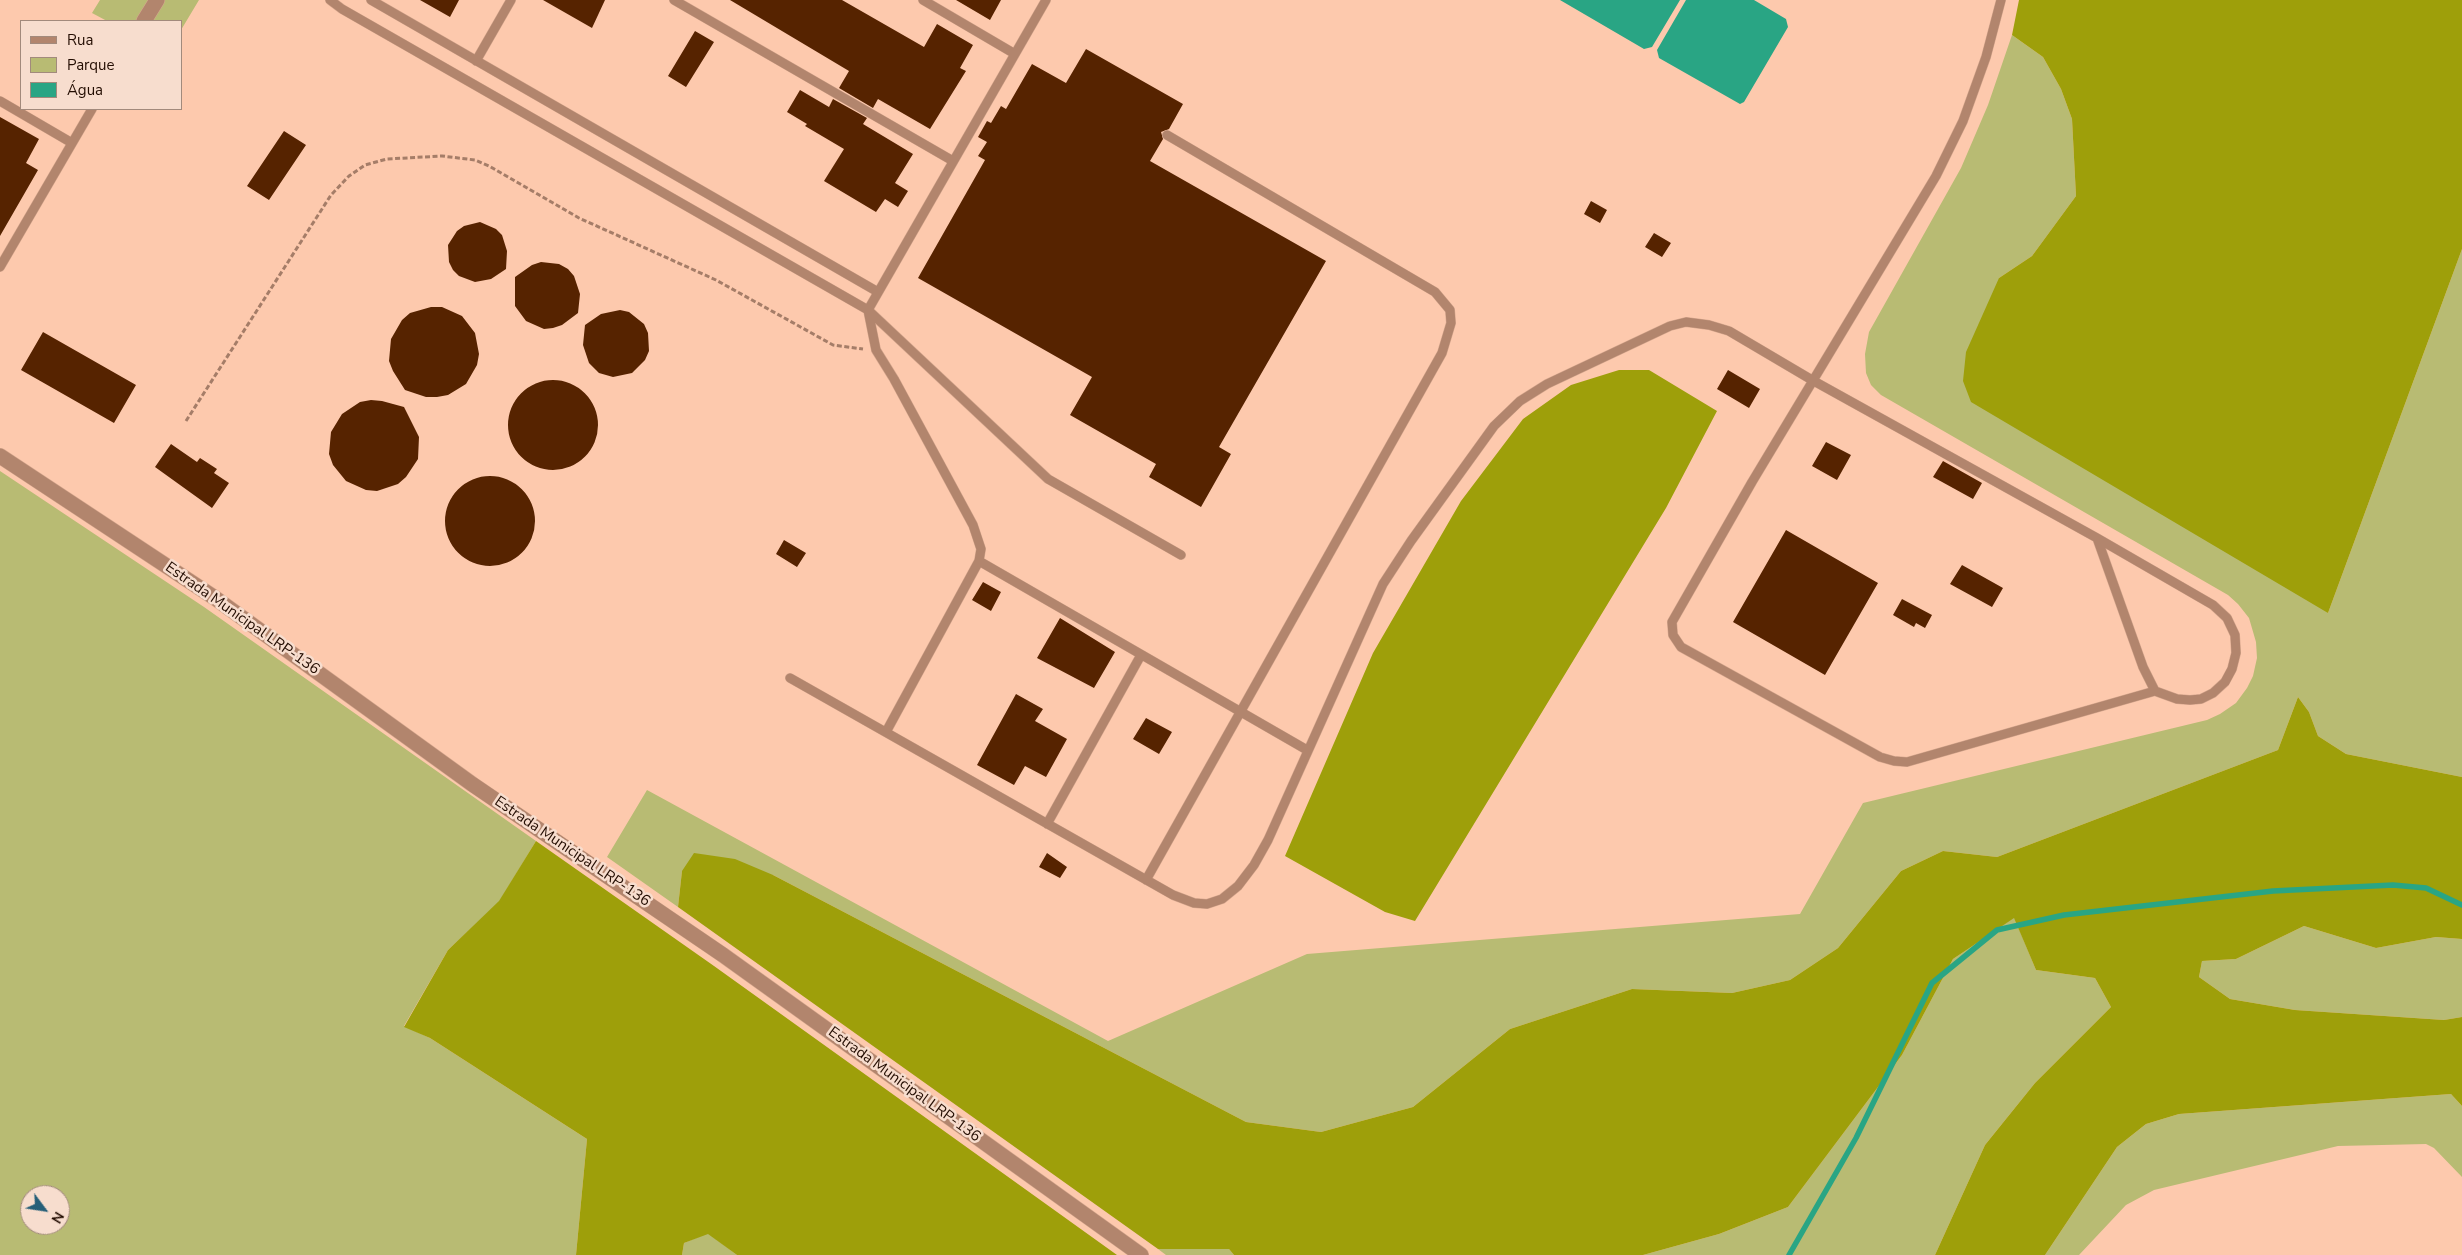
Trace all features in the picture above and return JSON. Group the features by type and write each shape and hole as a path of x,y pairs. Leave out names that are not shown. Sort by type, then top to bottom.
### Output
{"street":[{"path":"145,20 157,0"},
{"name":"Estrada Municipal LRP-136","path":"0,456 215,598 472,784 723,955 1141,1255"}],"lane":[{"path":"330,0 342,10 868,310 1048,479 1181,555"},
{"path":"372,0 878,292"},
{"path":"476,61 511,0"},
{"path":"674,0 953,161"},
{"path":"923,0 1015,54"},
{"path":"886,732 979,561 981,549 973,525 894,378 876,350 868,310 1046,0"},
{"path":"790,678 1173,895 1194,903 1207,904 1222,899 1238,886 1254,865 1268,840 1307,750 1394,567 1494,426 1520,401 1567,373 1670,326 1686,322 1709,325 1729,331 1812,380 2213,605 2228,618 2236,636 2232,669 2225,682 2212,693 2201,699 2190,700 2177,699 2155,691 1907,762 1880,757 1682,647 1673,635 1672,622 1812,380 1936,176 1966,112 1986,57 2001,0"},
{"path":"0,101 72,143"},
{"path":"1,265 91,110"},
{"path":"1146,880 1442,353 1450,328 1451,315 1445,303 1435,292 1167,135"},
{"path":"2096,538 2143,667 2155,691"},
{"path":"979,561 1307,750"},
{"path":"1047,824 1141,655"}],"path":[{"path":"186,421 331,195 348,176 365,165 387,159 442,156 475,160 489,166 579,218 716,280 833,345 876,350"}],"green space":[{"path":"100,0 199,0 182,28 182,20 105,20 92,13"},
{"path":"2012,35 2043,57 2061,89 2072,119 2076,196 2032,256 1999,278 2328,613 2462,249 2462,777 2346,754 2318,736 2309,712 2298,697 2278,750 1997,857 1943,851 1901,871 1838,948 1790,980 1732,993 1632,989 1510,1029 1413,1107 1321,1132 1246,1122 773,875 682,871 678,907 607,857 647,790 1108,1041 1307,954 1800,914 1863,803 2207,720 2220,714 2236,703 2247,688 2253,676 2257,658 2256,642 2249,618 2238,604 2228,595 1881,395 1871,385 1866,373 1865,354 1869,332 1961,168 1988,105"},
{"path":"0,471 204,607 536,841 499,902 448,950 404,1026 430,1038 587,1139 576,1255 0,1255"},
{"path":"2014,917 2036,970 2095,978 2111,1007 2035,1083 1985,1145 1935,1255 1643,1255 1719,1234 1788,1207 1902,1055 1953,959"},
{"path":"2304,926 2376,948 2436,937 2462,939 2462,1017 2444,1020 2295,1010 2230,999 2199,977 2202,961 2236,959"},
{"path":"2451,1094 2462,1106 2462,1177 2434,1148 2426,1144 2338,1146 2154,1190 2126,1205 2079,1255 2045,1255 2117,1147 2146,1124 2179,1114"},
{"path":"708,1233 737,1255 682,1255 684,1243"},
{"path":"1158,1249 1229,1249 1234,1255 1166,1255"}],"shaded area":[{"path":"2019,0 2462,0 2462,249 2328,613 1971,402 1963,381 1966,352 1999,278 2032,256 2076,196 2072,119 2061,89 2043,57 2012,35"},
{"path":"1619,370 1649,370 1717,411 1666,508 1415,921 1385,912 1285,856 1373,653 1461,501 1523,419 1571,385"},
{"path":"2298,697 2309,712 2318,736 2346,754 2462,777 2462,939 2436,937 2376,948 2304,926 2236,959 2202,961 2199,977 2230,999 2295,1010 2444,1020 2462,1017 2462,1106 2451,1094 2179,1114 2146,1124 2117,1147 2045,1255 1935,1255 1985,1145 2035,1083 2111,1007 2095,978 2036,970 2014,918 1953,959 1902,1055 1788,1207 1719,1234 1643,1255 1234,1255 1229,1249 1158,1249 678,907 682,871 694,853 735,859 773,875 1246,1122 1321,1132 1413,1107 1510,1029 1632,989 1732,993 1790,980 1838,948 1901,871 1943,851 1997,857 2278,750"},
{"path":"536,841 1117,1255 737,1255 708,1234 684,1243 682,1255 576,1255 587,1139 430,1038 404,1027 448,950 499,901"}],"water":[{"path":"1560,0 1680,0 1652,47 1644,49"},
{"path":"1686,0 1754,0 1786,19 1788,27 1744,102 1740,104 1659,58 1657,50"}],"building":[{"path":"420,0 459,0 450,17"},
{"path":"543,0 605,0 592,28"},
{"path":"730,0 842,0 924,47 937,24 973,45 960,68 966,71 930,129 878,99 873,108 839,88 849,71"},
{"path":"956,0 1001,0 990,20"},
{"path":"695,31 714,42 686,87 668,76"},
{"path":"1086,49 1183,104 1169,129 1161,132 1163,139 1150,161 1326,261 1219,447 1231,454 1201,507 1149,477 1156,464 1070,415 1092,377 918,278 985,160 978,156 987,142 978,137 987,121 991,123 1001,106 1006,109 1032,64 1066,83"},
{"path":"800,90 829,107 833,99 867,118 863,124 913,154 895,183 908,191 898,207 885,199 876,212 824,181 844,149 805,126 807,124 787,112"},
{"path":"0,117 39,139 26,163 38,170 0,236"},
{"path":"284,131 306,145 269,200 247,186"},
{"path":"1591,201 1607,210 1600,223 1584,214"},
{"path":"480,222 496,229 502,235 507,251 506,269 491,279 475,282 459,276 453,270 449,262 448,245 457,231 464,226"},
{"path":"1654,233 1671,243 1662,257 1645,247"},
{"path":"541,262 559,264 568,269 574,276 580,294 578,313 562,325 553,328 544,329 526,321 515,306 515,277 532,265"},
{"path":"431,307 442,307 462,316 475,333 479,354 477,365 466,384 448,395 437,397 426,397 405,390 389,361 391,339 402,320 410,313"},
{"path":"620,310 629,312 644,324 648,333 649,351 645,360 632,373 613,377 599,373 589,363 583,345 585,325 601,314"},
{"path":"43,332 136,385 114,423 21,370"},
{"path":"1728,370 1760,389 1749,408 1717,389"},
{"path":"553,380 570,383 585,393 595,408 598,425 595,442 585,457 570,467 553,470 536,467 521,457 511,442 508,425 511,408 521,393 536,383"},
{"path":"371,400 404,407 419,437 418,459 406,477 398,484 377,491 366,490 346,481 333,465 329,454 331,432 342,414 360,402"},
{"path":"1826,442 1851,455 1837,480 1812,466"},
{"path":"171,444 197,462 200,458 217,469 214,473 229,483 212,508 155,467"},
{"path":"1943,461 1982,483 1973,499 1933,477"},
{"path":"490,476 507,479 522,489 532,504 535,521 532,538 522,553 507,563 490,566 473,563 458,553 448,538 445,521 448,504 458,489 473,479"},
{"path":"1786,530 1878,583 1825,675 1733,622"},
{"path":"784,540 806,553 797,567 776,554"},
{"path":"1962,565 2003,588 1992,607 1950,584"},
{"path":"983,582 1001,592 991,611 972,600"},
{"path":"1902,599 1932,615 1925,628 1916,623 1914,627 1893,615"},
{"path":"1060,618 1115,652 1094,688 1037,658"},
{"path":"1016,694 1043,709 1035,721 1067,739 1046,777 1025,766 1014,785 977,765"},
{"path":"1146,718 1172,732 1159,754 1133,739"},
{"path":"1047,853 1067,867 1060,878 1039,867"}],"waterway":[{"path":"1789,1255 1856,1138 1932,983 1997,930 2064,915 2273,891 2393,885 2426,888 2462,905"}]}
